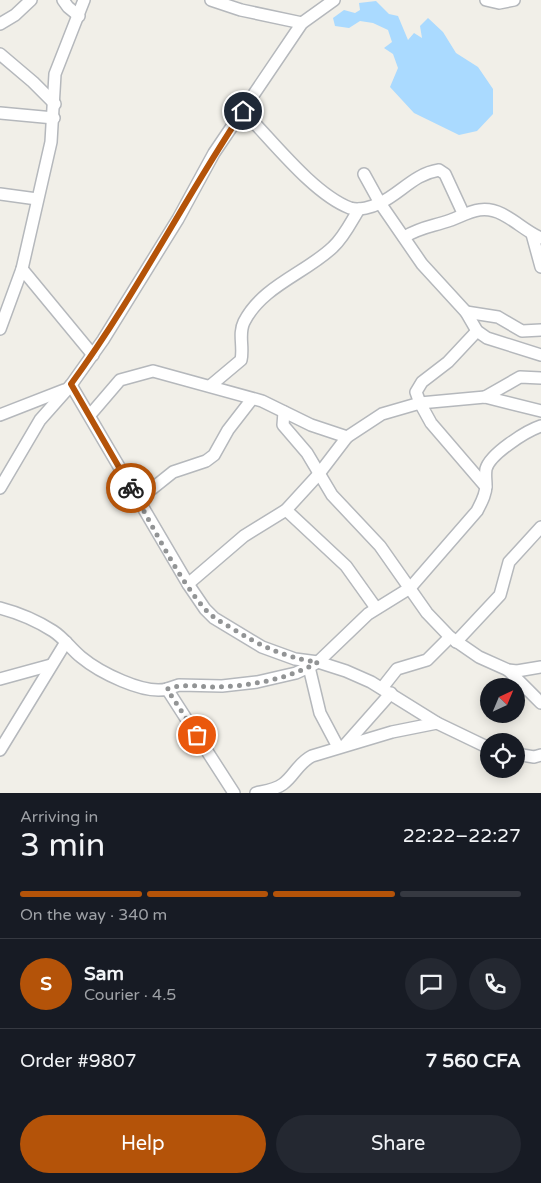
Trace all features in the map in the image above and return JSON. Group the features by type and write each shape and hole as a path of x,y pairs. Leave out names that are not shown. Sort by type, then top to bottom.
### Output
{"street":[{"path":"0,24 15,15 31,0"},
{"path":"63,0 79,16"},
{"path":"0,329 22,269 51,142 57,65 79,16 84,0"},
{"path":"211,0 241,10 302,23"},
{"path":"0,488 40,420 69,387 93,355 178,219 214,153 302,23 334,0"},
{"path":"486,0 499,3 514,0"},
{"path":"0,54 27,76 54,104"},
{"path":"243,111 321,189 350,208 359,209 380,203 421,174 439,170 445,174 463,214"},
{"path":"0,113 54,118"},
{"path":"364,174 380,203 427,270 466,312 477,331 487,338 541,355"},
{"path":"0,194 37,199"},
{"path":"210,386 241,360 241,333 249,314 257,304 334,246 359,209"},
{"path":"404,237 422,226 452,220 477,209 494,211 517,222 536,236 541,267"},
{"path":"22,269 93,355"},
{"path":"466,312 498,317 522,331 541,330"},
{"path":"477,331 448,362 418,387 416,396 431,424 486,487"},
{"path":"90,415 120,380 128,376 153,371 252,399 311,425 347,437"},
{"path":"485,397 520,377 541,378"},
{"path":"0,415 69,387"},
{"path":"69,387 90,415 188,584 205,609 214,618 262,647 314,665 346,671 386,691 437,723 480,744"},
{"path":"188,584 244,536 286,510 318,475 347,437 382,414 420,402 485,397 541,410"},
{"path":"138,500 173,472 206,461 214,455 228,430 252,399"},
{"path":"284,412 283,425 306,453 332,495 380,546 427,613 453,639 494,665 508,670 517,671 541,667"},
{"path":"0,608 28,616 55,632 86,661 148,690 179,686 222,686 257,682 296,673 314,665 376,608 410,588 472,518 483,498 486,487 485,474 490,461 526,433 541,426"},
{"path":"286,510 346,566 376,608"},
{"path":"342,746 386,691 397,669 427,660 453,639 500,595 509,562 541,527"},
{"path":"0,750 66,642"},
{"path":"0,679 51,665"},
{"path":"314,665 320,712 342,746"},
{"path":"508,670 541,703"},
{"path":"167,689 234,793"},
{"path":"256,793 278,787 306,759 342,746 392,732 437,723"},
{"path":"525,756 534,757 541,754"}],"water":[{"path":"376,1 389,14 398,16 408,40 414,33 422,38 420,26 428,18 443,32 456,53 478,67 493,89 493,114 477,131 459,135 414,113 390,87 398,68 393,54 384,48 392,42 388,30 373,23 360,21 349,28 335,26 333,18 344,10 355,13 360,10 359,3"}],"way so far":[{"path":"131,488 188,584 205,609 214,618 262,647 278,654 295,659 318,662 296,673 257,682 208,687 191,685 167,689 197,735"}],"route":[{"path":"131,488 71,384 93,355 142,279 214,153 243,111"}]}
